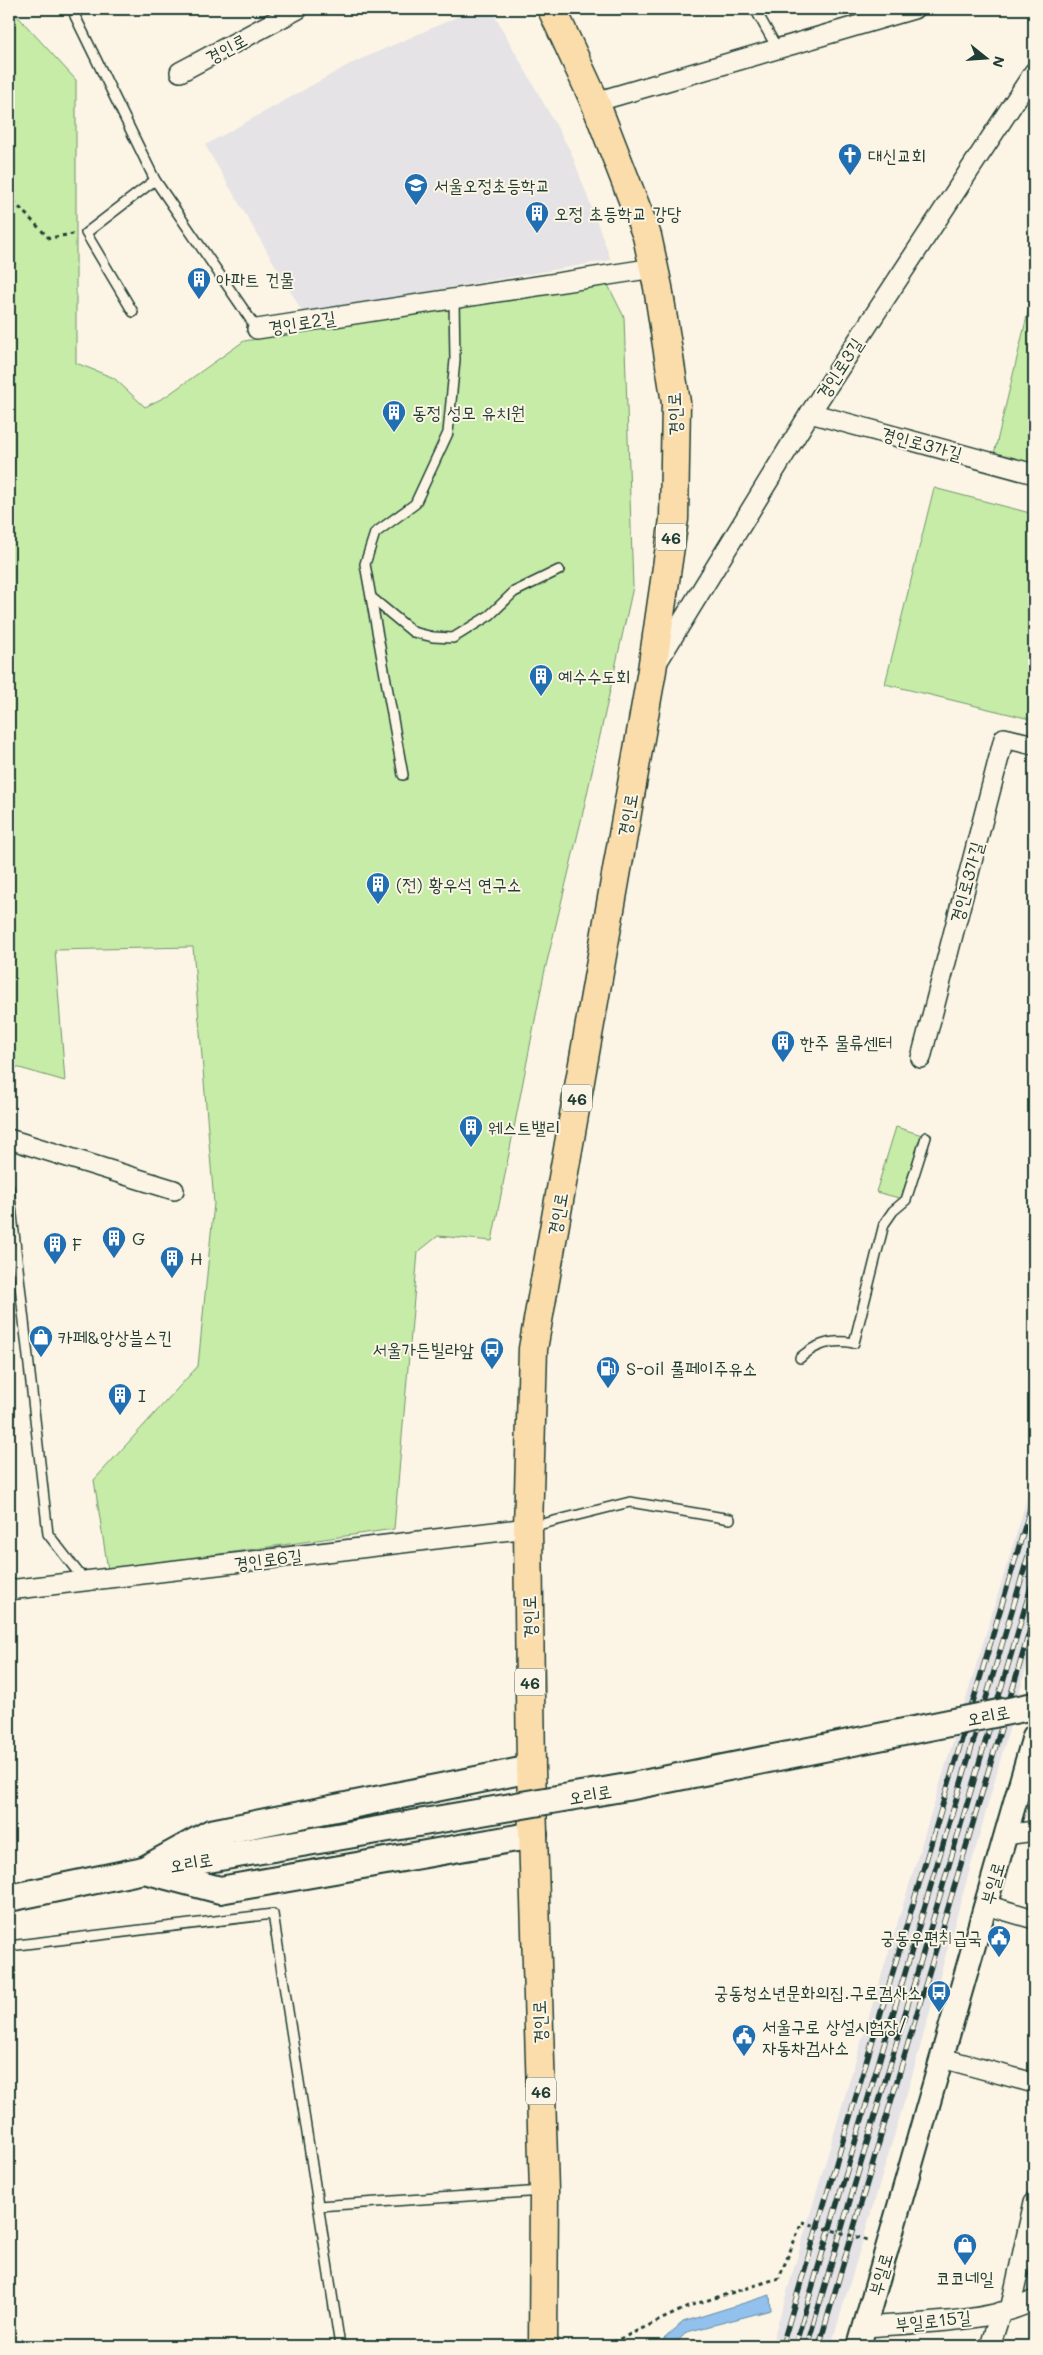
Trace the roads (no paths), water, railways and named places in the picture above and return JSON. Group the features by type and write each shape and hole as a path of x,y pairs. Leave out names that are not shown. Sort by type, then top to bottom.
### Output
{"main road":[{"name":"경인로","path":"543,2346 544,2191 531,1769 528,1528 533,1349 652,670 674,518 676,403 654,268 646,236 595,102 552,9"},
{"name":"오리로","path":"9,1898 144,1870 633,1786 1034,1706"},
{"name":"오리로","path":"144,1870 211,1833 531,1769"},
{"name":"오리로","path":"144,1870 220,1890 534,1835"}],"street":[{"name":"경인로","path":"180,72 298,9"},
{"path":"595,102 914,9"},
{"name":"경인로3길","path":"652,670 810,413 1034,72"},
{"name":"경인로2길","path":"257,329 654,268"},
{"name":"경인로3가길","path":"810,413 1034,474"},
{"name":"경인로3가길","path":"921,1058 1004,738 1034,745"},
{"path":"9,1139 174,1190"},
{"name":"경인로6길","path":"9,1590 528,1528"},
{"name":"부일로","path":"862,2337 1034,1736"},
{"path":"1006,1835 1034,1832"},
{"path":"986,1904 1034,1919"},
{"path":"942,2058 1034,2084"},
{"path":"1006,2311 1034,2202"},
{"name":"부일로15길","path":"862,2337 1020,2308 1034,2300"},
{"name":"부일로15길","path":"990,2346 1006,2311"}],"lane":[{"name":"경인로2길","path":"75,9 75,16 155,180 257,329"},
{"path":"755,9 776,48"},
{"path":"132,312 86,232 155,180"},
{"path":"403,775 373,599 365,564 374,532 415,504 448,433 455,360 454,298"},
{"path":"373,599 413,632 433,638 453,638 490,615 514,592 559,570"},
{"path":"800,1358 811,1347 824,1343 840,1340 854,1343 884,1224 893,1211 906,1200 926,1137"},
{"path":"9,1188 48,1534 85,1581"},
{"path":"528,1528 630,1502 730,1520"},
{"path":"9,1946 273,1914 340,2346"},
{"path":"318,2206 544,2191"}],"water":[{"path":"770,2295 771,2310 687,2332 673,2346 656,2346 683,2322"}],"railway":[{"path":"782,2346 1034,1496"},
{"path":"795,2346 1034,1536"},
{"path":"807,2346 1034,1577"},
{"path":"819,2346 1034,1616"}],"place":[{"name":"대신교회","path":"850,176"},
{"name":"서울오정초등학교","path":"416,206"},
{"name":"오정 초등학교 강당","path":"537,234"},
{"name":"아파트 건물","path":"199,300"},
{"name":"동정 성모 유치원","path":"394,433"},
{"name":"예수수도회","path":"541,697"},
{"name":"(전) 황우석 연구소","path":"378,905"},
{"name":"한주 물류센터","path":"783,1063"},
{"name":"웨스트밸리","path":"471,1148"},
{"name":"G","path":"114,1259"},
{"name":"F","path":"55,1265"},
{"name":"H","path":"172,1279"},
{"name":"카페&앙상블스킨","path":"41,1358"},
{"name":"서울가든빌라앞","path":"492,1370"},
{"name":"S-oil 풀페이주유소","path":"608,1389"},
{"name":"I","path":"120,1416"},
{"name":"궁동우편취급국","path":"999,1958"},
{"name":"궁동청소년문화의집.구로검사소","path":"939,2013"},
{"name":"서울구로 상설시험장/ 자동차검사소","path":"744,2057"},
{"name":"코코네일","path":"965,2266"}]}
